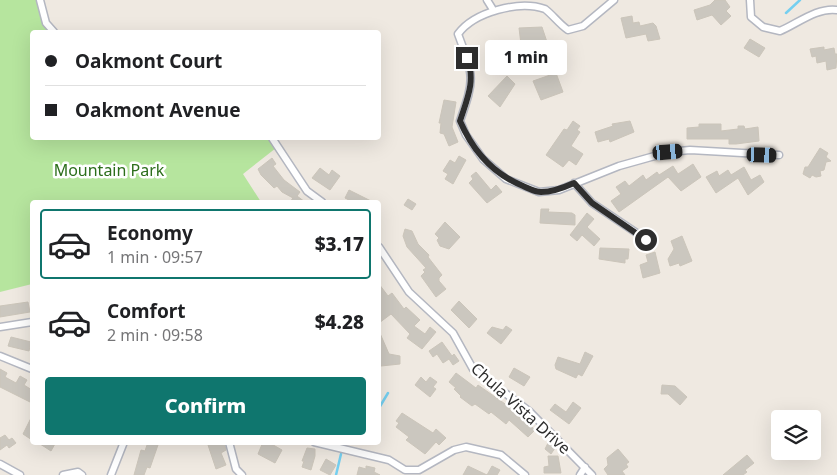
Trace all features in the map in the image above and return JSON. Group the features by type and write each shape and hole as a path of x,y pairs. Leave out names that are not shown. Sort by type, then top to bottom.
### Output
{"street":[{"path":"40,0 46,23 52,30"},
{"path":"487,0 492,8"},
{"path":"614,0 583,26 568,30 558,23 544,8 529,2 512,3 492,8 466,24 458,34 470,67 472,86 460,121 466,136 483,159 506,179 539,192 559,190 619,166 668,152 690,150 779,155"},
{"path":"750,0 751,17 763,27 780,31 813,14 830,9 837,10"},
{"path":"273,140 307,191 319,200"},
{"path":"574,183 600,209 653,244"},
{"name":"Chula Vista Drive","path":"381,250 410,292 453,333 473,369 528,411 592,475"},
{"path":"0,328 30,322"},
{"path":"0,356 30,368"},
{"path":"111,475 123,445"},
{"path":"230,445 236,469 242,475"},
{"path":"326,445 389,460 405,470 419,470 454,450 466,447 501,455 525,475"},
{"path":"0,464 20,475"},
{"path":"580,475 585,467"},
{"path":"63,475 78,472 82,475"}],"green space":[{"name":"Mountain Park","path":"0,0 42,0 45,21 55,30 30,30 30,140 270,140 276,148 243,174 260,200 30,200 30,284 0,292"}],"building":[{"path":"715,0 725,0 730,7 726,11 731,16 721,25 712,15 697,20 694,10 710,5"},
{"path":"632,16 633,23 639,22 640,26 653,23 656,26 660,39 648,41 646,34 626,38 621,18"},
{"path":"542,27 547,42 521,44 519,28"},
{"path":"750,39 765,48 759,57 744,48"},
{"path":"824,47 824,50 834,48 835,54 837,54 836,68 827,70 826,61 817,63 816,56 812,57 810,49"},
{"path":"519,51 522,59 514,62 511,54"},
{"path":"556,73 563,92 541,100 533,81"},
{"path":"507,76 515,84 500,107 488,96"},
{"path":"444,100 456,102 452,127 458,142 449,146 444,134 440,133 441,123 439,123"},
{"path":"573,121 580,126 577,130 580,132 571,146 583,154 576,165 569,160 563,167 546,155 564,129 567,130"},
{"path":"630,121 634,132 610,142 609,139 598,142 595,132 613,126 612,124"},
{"path":"699,124 721,124 721,131 738,129 738,126 744,126 745,129 758,127 759,141 729,144 729,139 687,139 687,128 699,127"},
{"path":"820,148 828,153 826,157 831,161 826,162 824,170 820,171 821,176 816,177 812,175 810,178 803,174 805,167 808,167"},
{"path":"459,156 466,160 453,184 445,179 448,174 443,171 450,160 455,163"},
{"path":"272,158 276,164 273,166 284,180 300,192 297,196 302,200 292,200 293,198 282,192 277,186 274,188 261,175 258,169"},
{"path":"693,164 701,177 681,191 668,177 619,212 611,201 621,194 616,187 625,181 629,186 643,175 646,180 657,172 659,175 673,166 678,174"},
{"path":"744,167 751,180 760,175 764,182 748,195 738,178 716,193 706,177 717,171 719,176 728,170 731,175"},
{"path":"320,168 329,175 332,170 340,176 330,190 312,178"},
{"path":"476,172 491,190 496,185 502,192 487,203 469,183 473,179 471,176"},
{"path":"349,190 369,200 349,200 345,198"},
{"path":"408,199 416,204 412,210 404,205"},
{"path":"541,209 549,209 548,212 572,213 575,215 575,225 540,223"},
{"path":"587,213 594,219 587,227 600,239 594,246 582,235 577,241 570,235"},
{"path":"445,222 460,237 449,249 440,246 437,240 439,238 435,234"},
{"path":"405,229 412,231 418,244 429,255 428,257 442,275 439,281 446,289 436,297 421,276 426,268 407,247 403,236"},
{"path":"682,236 692,261 680,266 679,263 670,266 668,259 674,249 671,241"},
{"path":"600,248 629,249 628,259 625,259 625,263 599,259"},
{"path":"655,252 660,273 643,278 640,265 648,262 646,255"},
{"path":"381,287 388,296 392,293 404,309 406,307 420,320 414,326 425,334 430,327 436,332 422,349 407,338 410,334 391,314 381,322"},
{"path":"459,301 477,319 469,328 451,310"},
{"path":"28,302 30,312 0,317 0,306"},
{"path":"506,326 512,330 501,344 487,333 492,327 503,330"},
{"path":"381,336 389,354 400,356 400,364 381,366"},
{"path":"11,337 30,342 29,351 8,346"},
{"path":"442,342 452,356 454,354 459,361 453,365 449,359 443,363 437,354 433,357 429,351"},
{"path":"585,352 593,356 582,376 578,374 576,378 556,369 555,365 558,357 580,364"},
{"path":"514,368 530,377 524,386 509,377"},
{"path":"0,369 7,373 5,377 16,383 20,376 27,380 24,385 30,389 30,402 0,387"},
{"path":"456,373 476,388 478,385 508,406 535,430 528,437 509,420 506,424 491,412 489,414 475,404 472,406 460,397 454,389 456,388 449,382"},
{"path":"421,377 426,382 430,377 437,382 433,387 436,389 430,397 415,385"},
{"path":"662,385 675,386 687,397 680,405 668,394 661,394"},
{"path":"573,402 581,408 569,424 550,410 555,404 566,412"},
{"path":"402,413 433,433 436,429 446,438 439,445 436,442 425,454 406,440 409,437 396,427 399,423 396,421"},
{"path":"30,420 30,439 23,434"},
{"path":"5,435 9,440 12,438 16,443 9,448 7,445 0,450 0,438"},
{"path":"548,443 555,448 551,454 545,449"},
{"path":"42,445 54,445 51,451"},
{"path":"147,445 158,445 150,468 147,467 144,475 134,475 141,450 145,451"},
{"path":"208,445 225,445 226,450 221,453 226,465 216,469"},
{"path":"262,445 273,445 282,450 275,463 258,454"},
{"path":"307,448 315,449 311,470 302,467 304,461 302,461"},
{"path":"618,449 629,462 626,464 628,467 622,471 625,475 608,475 604,469 608,465 607,458"},
{"path":"747,455 754,463 745,470 747,472 743,475 723,475"},
{"path":"548,456 558,456 561,473 544,473 544,467 549,466"},
{"path":"326,459 336,465 330,475 320,470"},
{"path":"366,466 375,468 374,472 380,475 357,475 359,467 366,469"},
{"path":"468,466 487,475 463,475"},
{"path":"492,466 500,470 497,475 487,475"}],"waterway":[{"path":"786,13 800,0"},
{"path":"381,405 388,393"},
{"path":"336,475 341,454"}],"route":[{"path":"467,58 472,86 460,121 466,136 483,159 506,179 539,192 559,190 574,183 592,203 646,240"}]}
